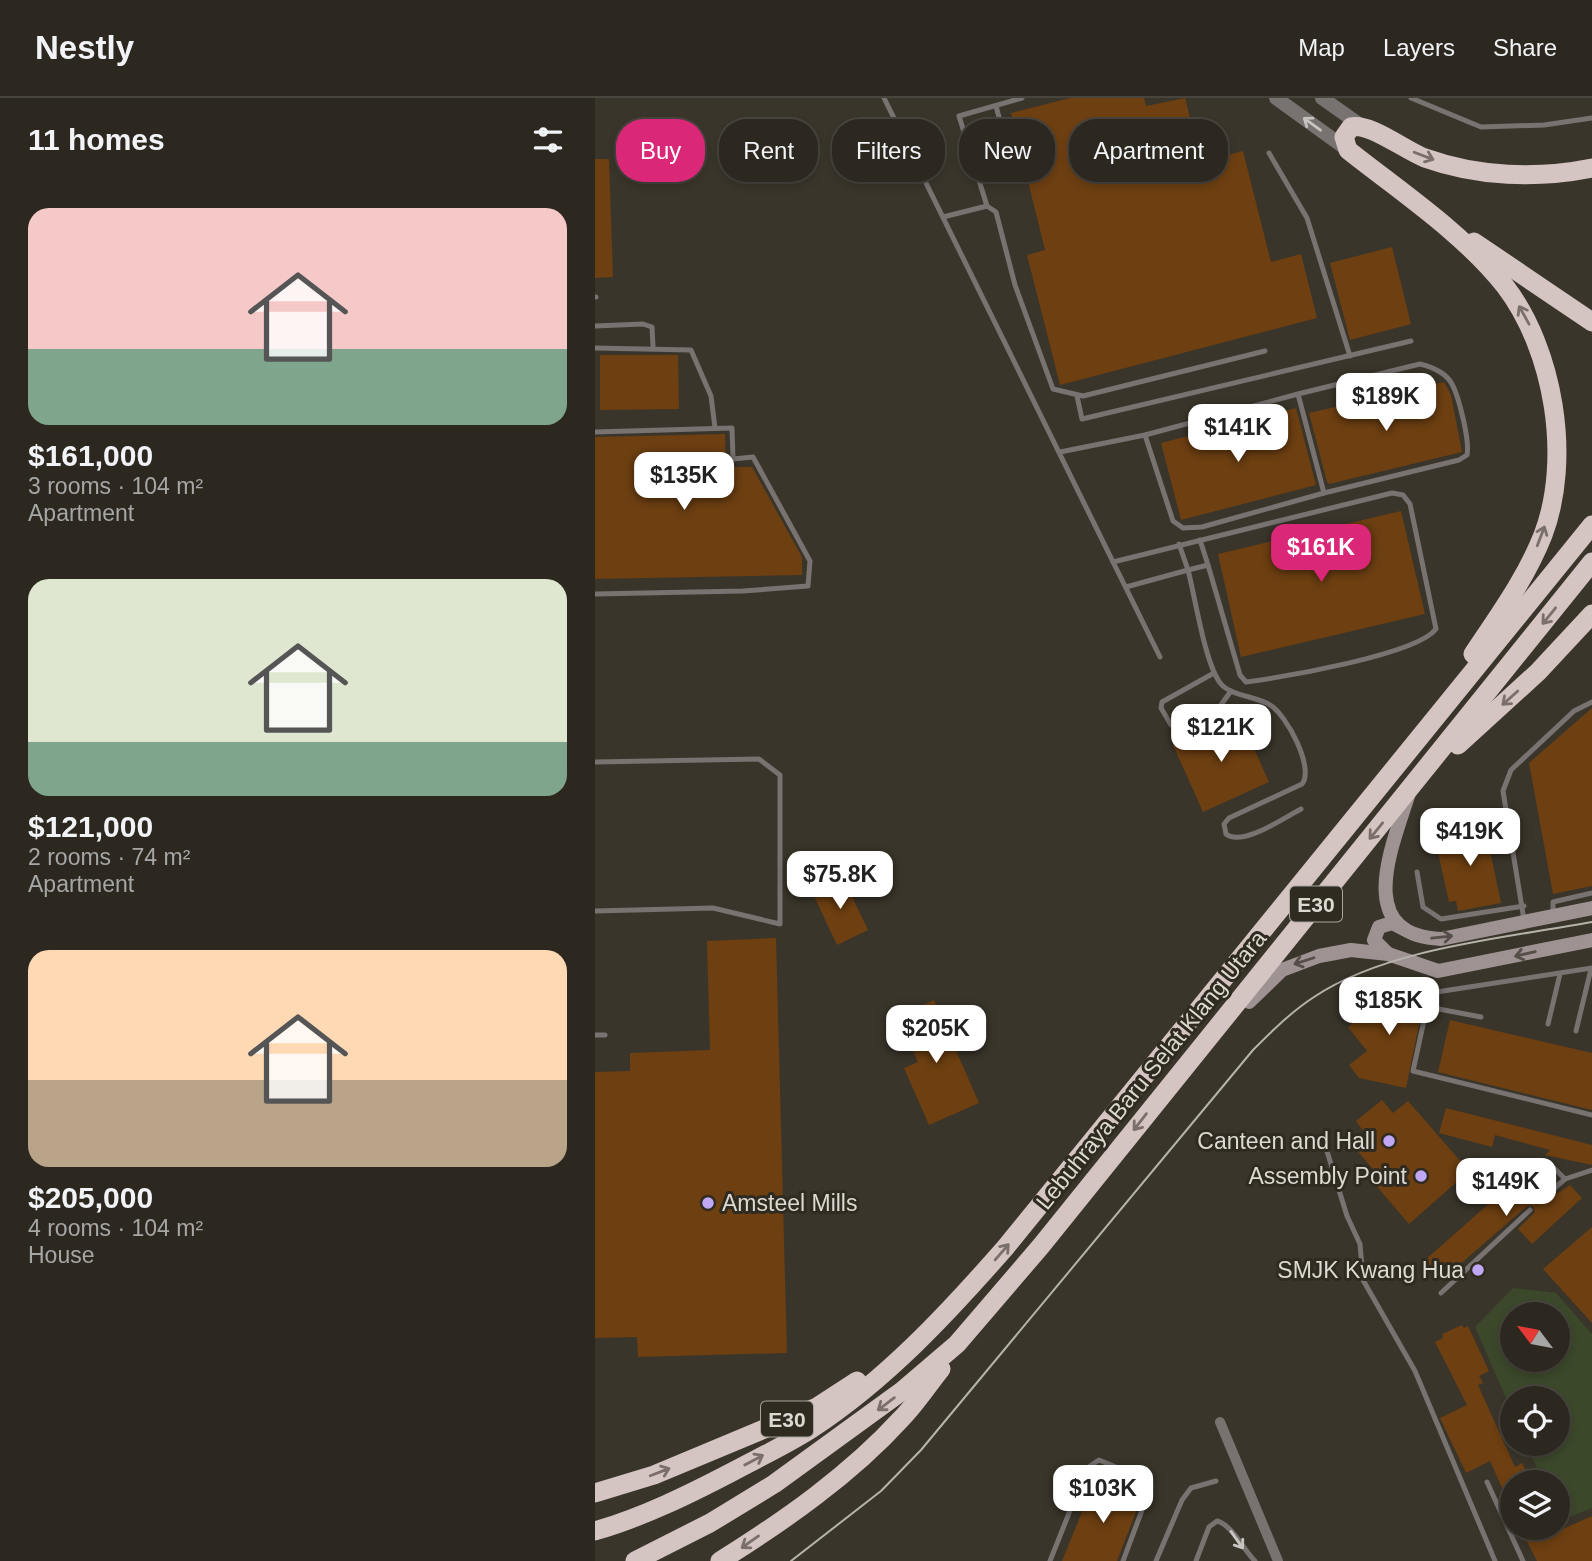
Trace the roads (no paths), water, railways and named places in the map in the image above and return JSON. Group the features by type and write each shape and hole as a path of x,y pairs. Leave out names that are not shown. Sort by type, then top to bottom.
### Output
{"highway":[{"path":"1433,721 1453,684 1522,581 1544,533 1554,492 1554,407 1546,374 1525,315 1483,262 1348,150 1344,137 1346,131 1357,125 1424,158 1466,168 1535,176 1592,167"},
{"path":"1434,219 1487,250 1592,321"},
{"name":"Lebuhraya Baru Selat Klang Utara","path":"595,1531 626,1522 696,1491 809,1430 876,1381 957,1303 1013,1238 1592,525"},
{"name":"Lebuhraya Baru Selat Klang Utara","path":"720,1561 807,1502 870,1451 902,1418 957,1344 1041,1246 1592,562"},
{"name":"E30","path":"1410,789 1538,672 1592,614"},
{"name":"Lebuhraya Baru Selat Klang Utara","path":"595,1493 654,1475 817,1407 852,1385 957,1303"},
{"name":"Lebuhraya Baru Selat Klang Utara","path":"635,1561 711,1522 774,1484 882,1407 957,1344"}],"main road":[{"path":"1406,930 1390,913 1384,889 1385,869 1410,789"},
{"path":"1388,954 1374,940 1379,927 1392,923 1417,936 1441,939 1524,914 1553,915 1592,908"},
{"path":"1168,1086 1221,1036 1258,990 1282,970 1299,961 1351,950 1388,954 1423,968 1451,970 1592,940"}],"street":[{"path":"1276,98 1348,150"},
{"path":"1322,98 1363,127"},
{"path":"1220,1422 1278,1561"}],"lane":[{"path":"884,98 1160,657"},
{"path":"1022,98 959,116 987,206 1000,219 1015,285 1053,390 1077,396 1265,351"},
{"path":"1411,98 1481,127 1544,125 1592,118"},
{"path":"996,106 999,119"},
{"path":"1269,153 1307,218 1350,356"},
{"path":"943,217 987,206"},
{"path":"595,326 643,324 652,327 653,347"},
{"path":"1077,396 1082,419 1411,341"},
{"path":"595,348 653,347 691,350 711,396 715,428"},
{"path":"1060,452 1145,435 1420,364 1433,368 1452,384 1468,449 1464,458 1202,527 1183,528 1173,521 1145,435"},
{"path":"1298,394 1324,493"},
{"path":"595,432 732,428 733,459 753,457 810,561 808,586 743,591 595,594"},
{"path":"1113,562 1179,544 1392,493 1403,495 1409,503 1436,629 1429,639 1366,659 1246,682 1240,675 1200,540"},
{"path":"1179,544 1214,673 1222,686 1273,707 1285,721 1307,771 1303,784 1229,818 1224,824 1226,834 1231,838 1245,838 1301,809"},
{"path":"1126,587 1208,565"},
{"path":"1214,673 1162,702 1161,708 1171,725 1183,725 1218,709 1231,691"},
{"path":"1417,872 1423,907 1441,919 1524,914 1503,791 1511,770 1565,719 1592,702"},
{"path":"595,762 759,759 780,775 780,924 713,908 595,911"},
{"path":"1553,915 1553,902 1592,893"},
{"path":"1576,1031 1591,969 1430,993 1413,1071 1592,1115"},
{"path":"1548,1024 1560,974"},
{"path":"1428,1007 1481,1017"},
{"path":"595,1035 604,1035"},
{"path":"1326,1148 1347,1216 1360,1244 1363,1280 1415,1371 1495,1561"},
{"path":"1551,1165 1565,1180"},
{"path":"1550,1192 1565,1180 1592,1170"},
{"path":"1441,1293 1530,1210"},
{"path":"1050,1561 1087,1468 1099,1460 1145,1479 1151,1486 1123,1561"},
{"path":"1156,1561 1182,1500 1191,1488 1216,1481"},
{"path":"1487,1482 1523,1561"},
{"path":"1196,1561 1209,1527 1217,1521 1227,1525 1240,1547 1255,1561"}],"tram line":[{"path":"791,1561 881,1491 921,1450 1253,1050 1297,1009 1343,980 1411,956 1592,922"}],"place":[{"name":"Canteen and Hall","path":"1389,1141"},
{"name":"Assembly Point","path":"1421,1176"},
{"name":"Amsteel Mills","path":"708,1203"},
{"name":"SMJK Kwang Hua","path":"1478,1270"}]}
